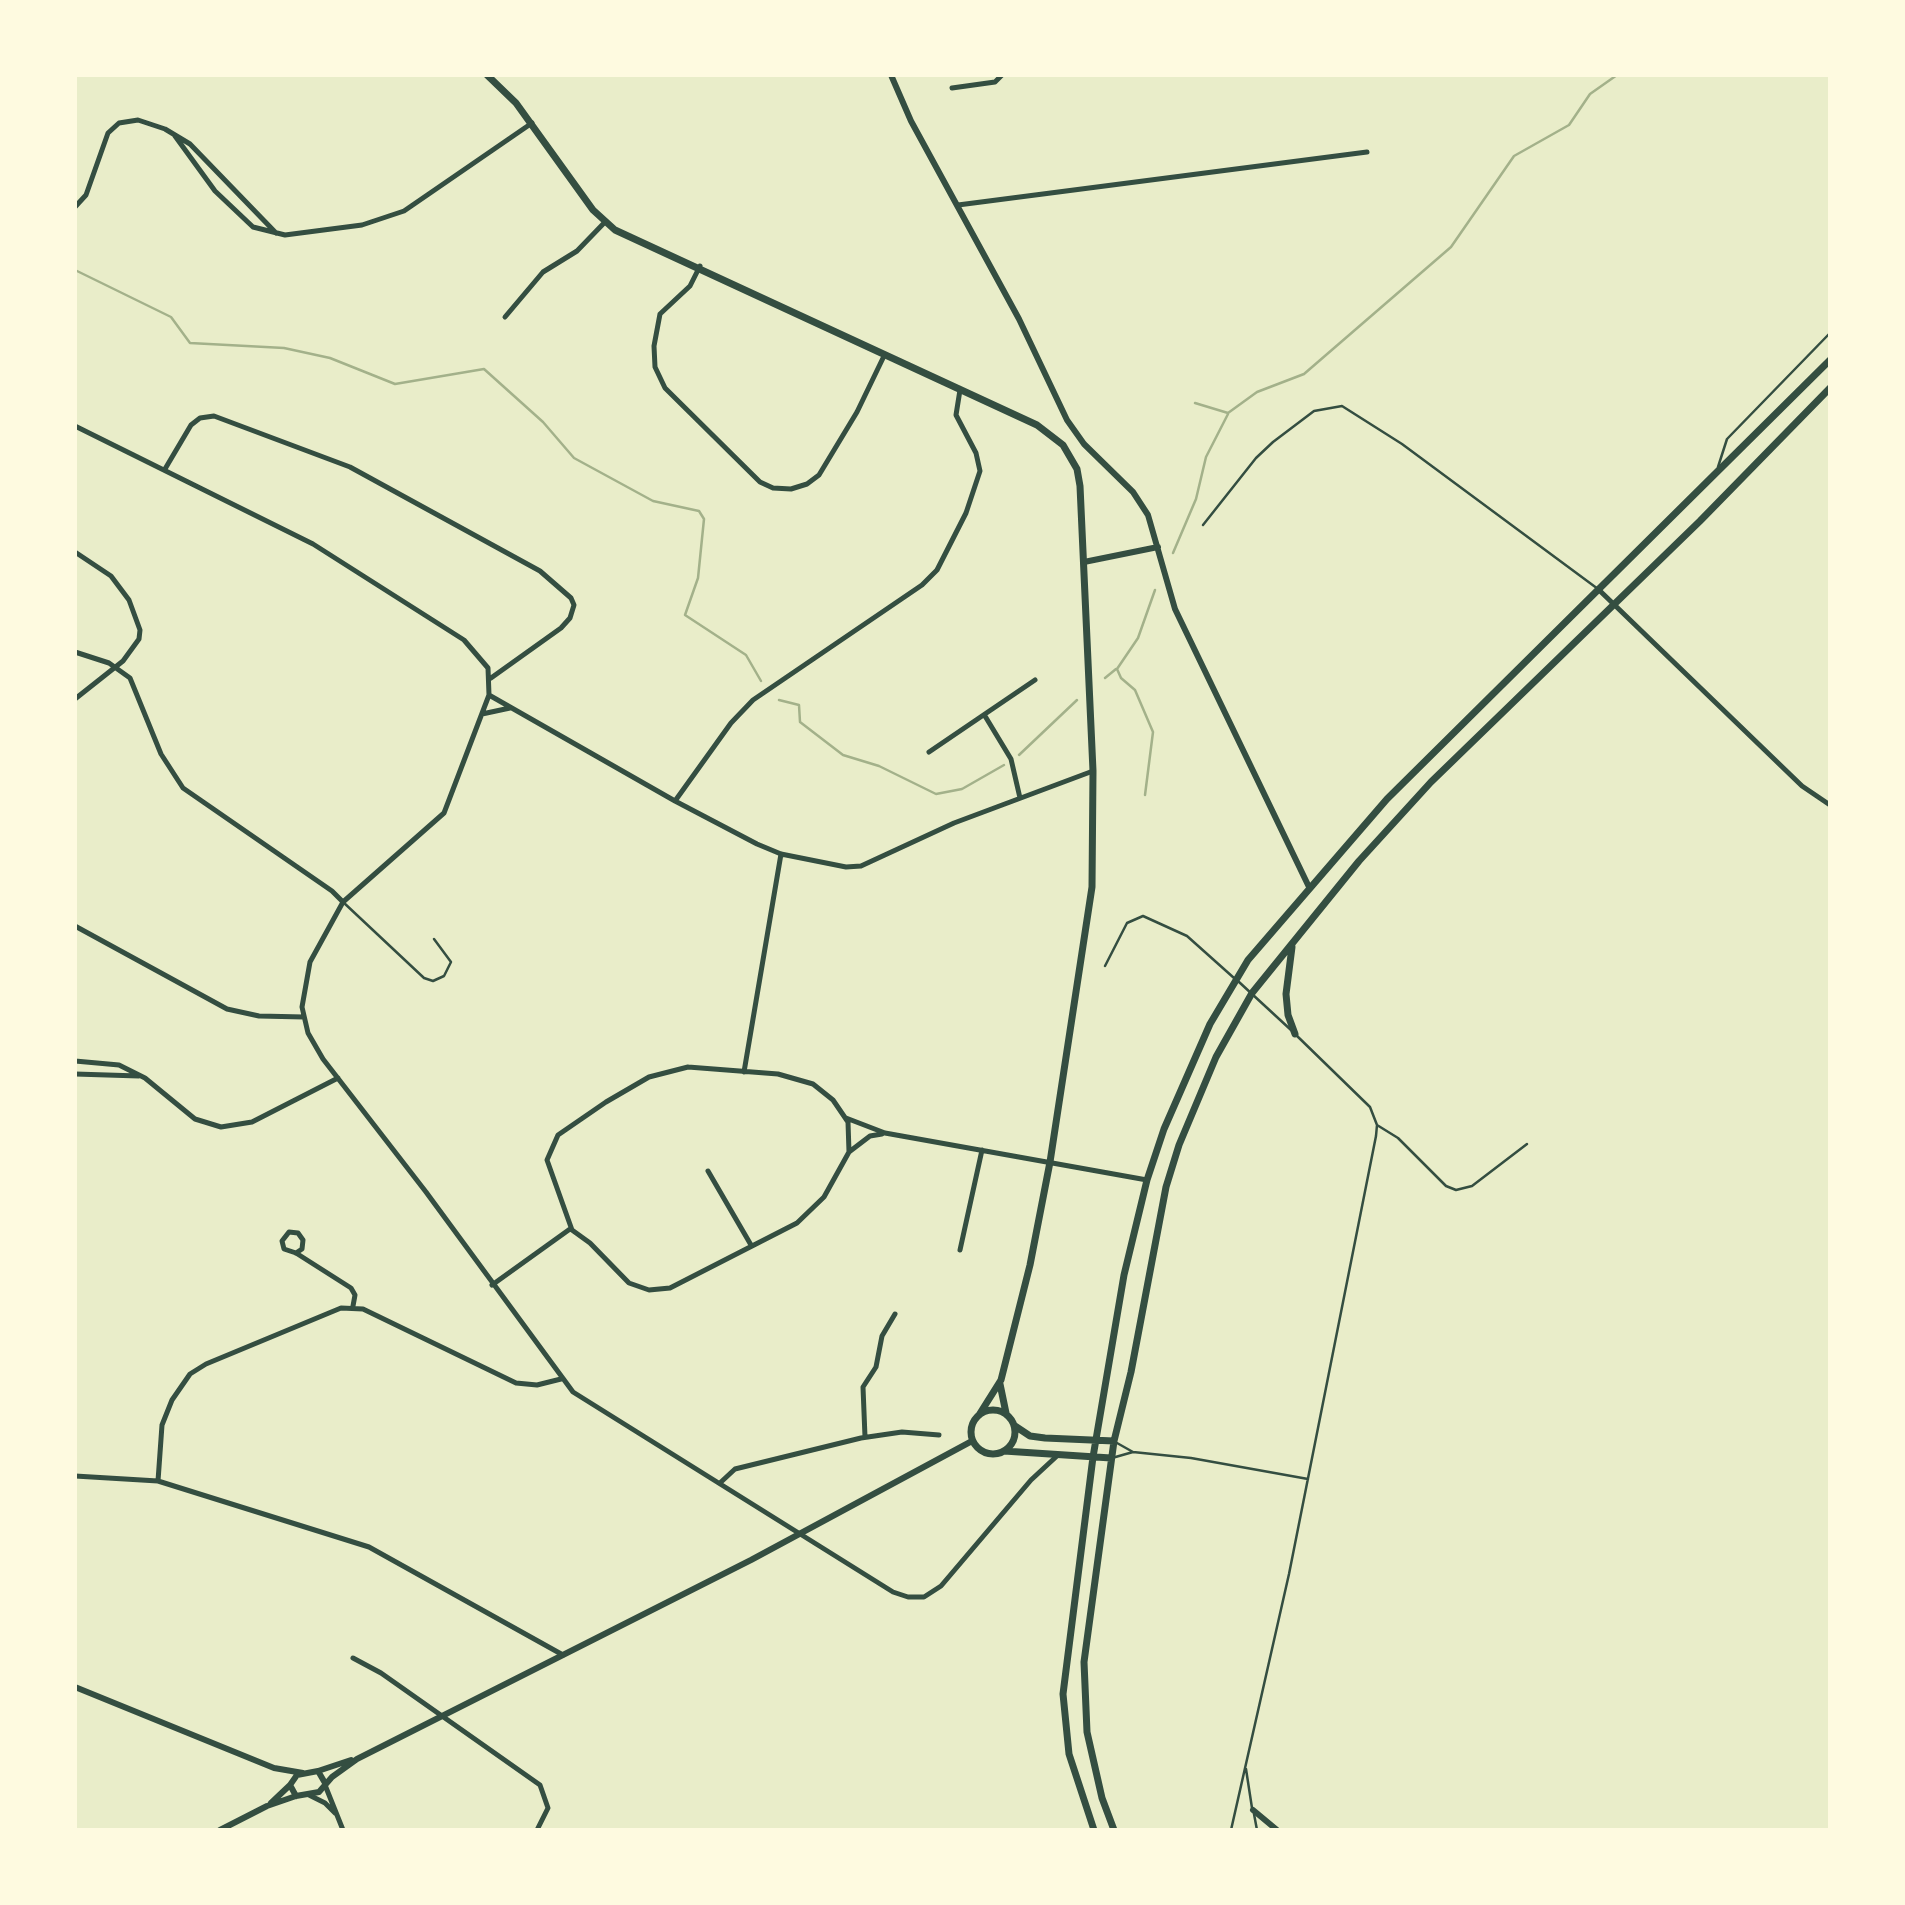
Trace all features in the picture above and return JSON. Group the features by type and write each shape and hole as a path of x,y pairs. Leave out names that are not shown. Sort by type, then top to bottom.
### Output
{"main road":[{"path":"487,75 532,123 605,222 642,244 699,266 884,356 1037,425 1063,445 1077,469 1093,771 1094,843 1090,915 1074,995 1050,1162 1030,1265 1001,1380 1002,1402 1006,1414 1014,1426 1030,1436 1114,1441"},
{"path":"1094,1830 1069,1754 1063,1694 1093,1457 1124,1275 1147,1180 1179,1091 1235,979 1309,887 1387,799 1830,360"},
{"path":"1114,1830 1102,1798 1090,1750 1083,1689 1084,1662 1111,1458 1166,1187 1179,1145 1216,1057 1252,993 1359,862 1431,782 1614,605 1830,388"},
{"path":"1293,943 1286,994 1288,1015 1296,1034"},
{"path":"1001,1380 971,1427 972,1441 989,1454 1004,1451 1111,1458"},
{"path":"979,1415 992,1410 1006,1414"},
{"path":"1004,1451 1013,1441 1014,1426"}],"street":[{"path":"891,75 911,121 1013,307 1067,420 1084,444 1133,492 1148,515 1175,608 1309,887"},
{"path":"952,88 995,82 1002,75"},
{"path":"75,207 86,195 102,144 113,128 124,121 138,120 175,136 205,159 279,235"},
{"path":"175,136 215,191 253,227 279,235 362,225 404,211 532,123"},
{"path":"958,205 1367,152"},
{"path":"505,317 543,272 577,251 605,222"},
{"path":"699,266 690,286 660,314 654,346 655,366 665,388 760,482 773,488 791,489 807,484 819,475 857,412 884,356"},
{"path":"675,801 731,723 752,700 922,585 937,570 966,513 980,471 979,462 956,415 960,390"},
{"path":"165,469 191,425 201,418 214,415 350,467 541,571 566,590 571,598 574,605 570,618 561,628 491,678"},
{"path":"75,426 313,544 464,640 483,660 491,678 489,695 444,813 343,902 306,974 303,1017 311,1040 338,1078 426,1192 561,1379 585,1403 721,1482 893,1591 908,1597 924,1597 941,1586 1022,1489 1058,1455"},
{"path":"1084,562 1158,547"},
{"path":"75,552 111,576 135,611 140,630 139,639 117,667 75,699"},
{"path":"1598,589 1802,786 1830,806"},
{"path":"75,652 117,667 134,684 161,754 183,788 332,891 343,902"},
{"path":"929,752 1035,680"},
{"path":"489,695 675,801 781,854 846,867 861,866 954,823 1093,771"},
{"path":"482,714 510,708"},
{"path":"985,716 1011,760 1020,798"},
{"path":"744,1072 781,854"},
{"path":"75,926 227,1009 259,1016 303,1017"},
{"path":"75,1061 119,1065 139,1076 195,1119 211,1126 228,1127 252,1122 338,1078"},
{"path":"688,1067 744,1072 778,1074 813,1084 833,1100 846,1118 850,1129 849,1152 835,1181 816,1208 797,1223 670,1288 654,1291 629,1283 590,1242 570,1229 565,1208 547,1166 550,1147 558,1135 606,1102 663,1071 688,1067"},
{"path":"75,1074 139,1076"},
{"path":"846,1118 885,1133 1147,1180"},
{"path":"849,1152 870,1136 885,1133"},
{"path":"960,1250 982,1150"},
{"path":"708,1171 751,1245"},
{"path":"492,1285 570,1229"},
{"path":"296,1253 303,1247 303,1238 298,1233 289,1232 282,1238 282,1245 287,1252 296,1253 351,1288 355,1295 353,1306"},
{"path":"158,1481 162,1425 172,1400 190,1374 232,1353 341,1308 353,1306 516,1383 537,1385 561,1379"},
{"path":"865,1437 863,1387 876,1367 882,1336 895,1314"},
{"path":"721,1482 727,1472 735,1469 865,1437 902,1432 939,1435"},
{"path":"75,1687 274,1768 303,1773 318,1771 357,1759 802,1533 972,1441"},
{"path":"75,1476 158,1481 386,1554 563,1655"},
{"path":"353,1658 540,1785 548,1808 537,1830"},
{"path":"220,1830 267,1806 296,1796 319,1792 325,1784 357,1759"},
{"path":"274,1768 290,1783 296,1796"},
{"path":"318,1771 343,1830"},
{"path":"267,1806 303,1773"},
{"path":"309,1795 325,1803 339,1818"},
{"path":"1253,1810 1277,1830"}],"lane":[{"path":"1717,474 1719,455 1727,439 1830,333"},
{"path":"1203,525 1256,458 1273,442 1314,411 1342,406 1402,444 1598,589"},
{"path":"343,902 424,978 433,981 444,976 451,968 451,962 434,939"},
{"path":"1105,966 1127,923 1143,916 1187,936 1252,993 1362,1098 1373,1112 1377,1125 1376,1146 1308,1479 1231,1830"},
{"path":"1377,1125 1398,1138 1446,1186 1456,1190 1472,1186 1527,1144"},
{"path":"1114,1441 1133,1452"},
{"path":"1111,1458 1133,1452 1191,1458 1308,1479"},
{"path":"1246,1766 1257,1830"}],"waterway":[{"path":"1195,403 1228,413 1257,392 1304,374 1451,247 1514,156 1569,125 1590,94 1617,75"},
{"path":"75,270 171,317 190,343 284,348 330,358 395,384 484,369 543,422 574,458 653,501 699,511 704,519 698,578 685,615 746,655 761,681"},
{"path":"1173,553 1196,499 1206,457 1228,414"},
{"path":"1145,795 1153,732 1135,690 1121,678 1117,669 1138,638 1155,590"},
{"path":"1105,678 1116,669"},
{"path":"779,700 799,705 800,722 843,755 879,766 936,794 962,789 1004,765"},
{"path":"1019,755 1077,700"}]}
